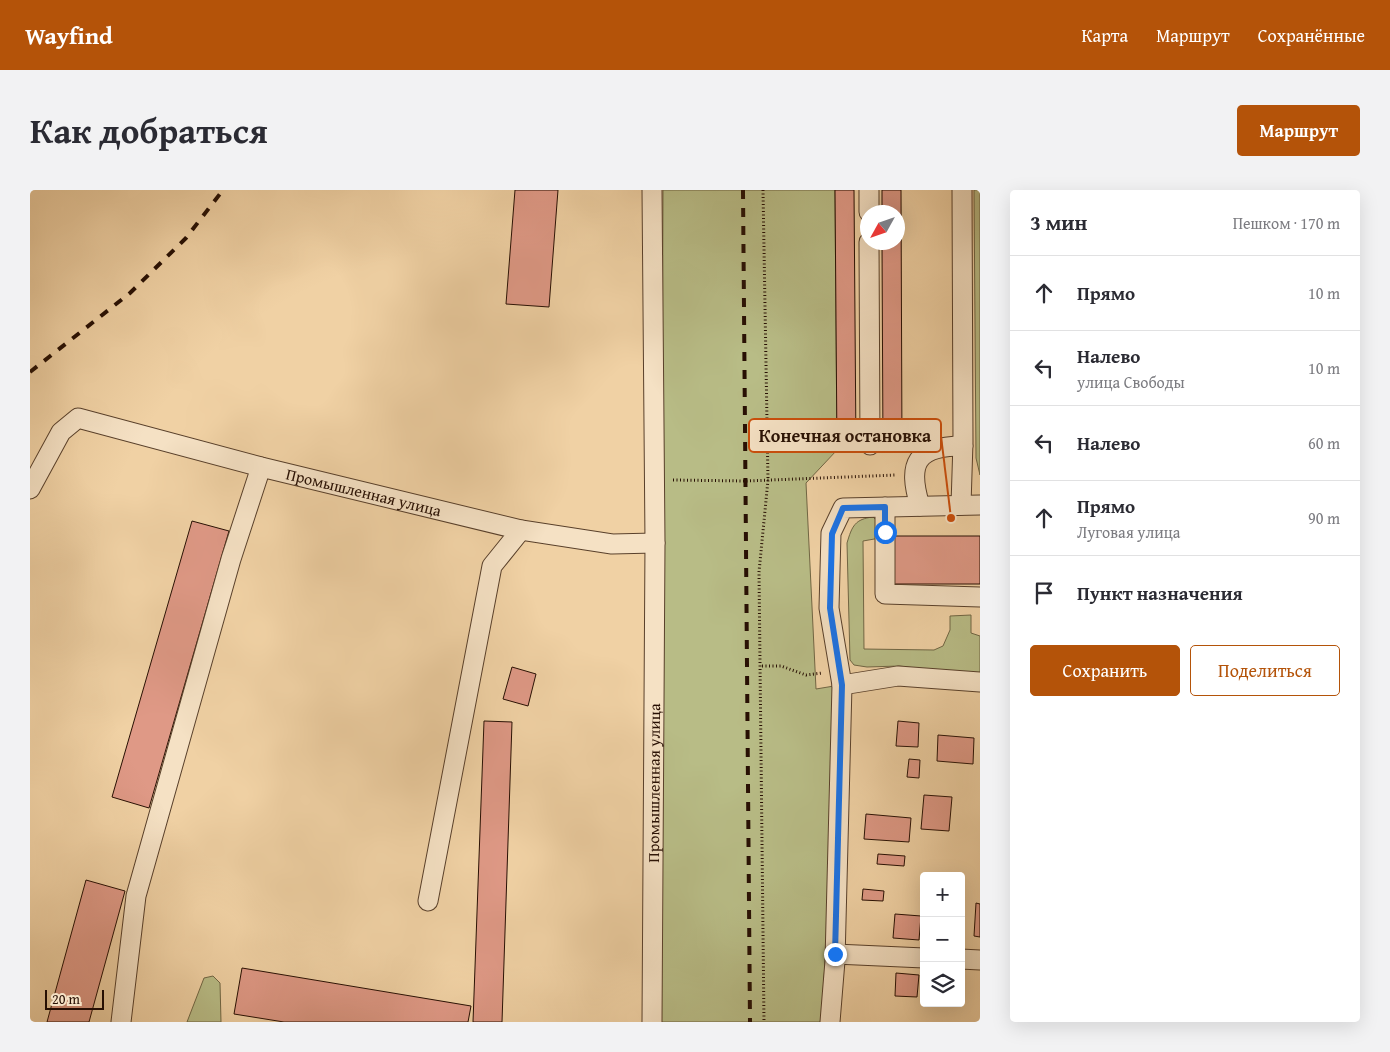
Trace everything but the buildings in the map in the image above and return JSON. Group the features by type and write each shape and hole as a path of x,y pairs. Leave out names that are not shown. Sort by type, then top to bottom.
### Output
{"street":[{"name":"Промышленная улица","path":"652,190 655,480 652,1022"},
{"path":"869,190 869,205"},
{"path":"961,505 963,446 962,190"},
{"path":"869,250 870,446"},
{"name":"Промышленная улица","path":"30,489 61,432 78,418 261,467 521,530 612,544 655,543"},
{"path":"920,506 914,474 916,462 926,452 944,446 963,446"},
{"path":"121,1022 136,896 228,568 261,467"},
{"path":"830,1022 835,954 841,678 830,608 832,534 843,508 980,505"},
{"path":"885,507 885,594 980,597"},
{"path":"428,901 492,566 521,530"},
{"path":"841,678 898,676 980,682"},
{"path":"835,954 920,958"},
{"path":"965,959 980,960"}],"path":[{"path":"763,190 768,480 759,572 762,666 764,1022"},
{"path":"655,480 768,480 914,474"},
{"path":"762,666 781,666 806,675 841,678"}],"green space":[{"path":"663,190 835,190 837,450 806,483 816,689 834,686 826,950 821,1022 660,1022"},
{"path":"974,190 980,190 980,475 976,458"},
{"path":"873,517 878,522 880,538 863,541 864,649 934,650 943,646 950,630 950,616 971,615 971,633 980,636 980,676 899,666 867,667 854,665 850,660 847,543 855,524"},
{"path":"213,976 220,983 221,1022 187,1022 204,978"}],"railway":[{"path":"30,372 130,293 186,238 223,190"},
{"path":"743,190 750,1022"}],"place":[{"name":"Конечная остановка","path":"951,518"}],"route":[{"path":"835,954 842,685 830,608 832,534 843,508 885,507 885,532"}]}
